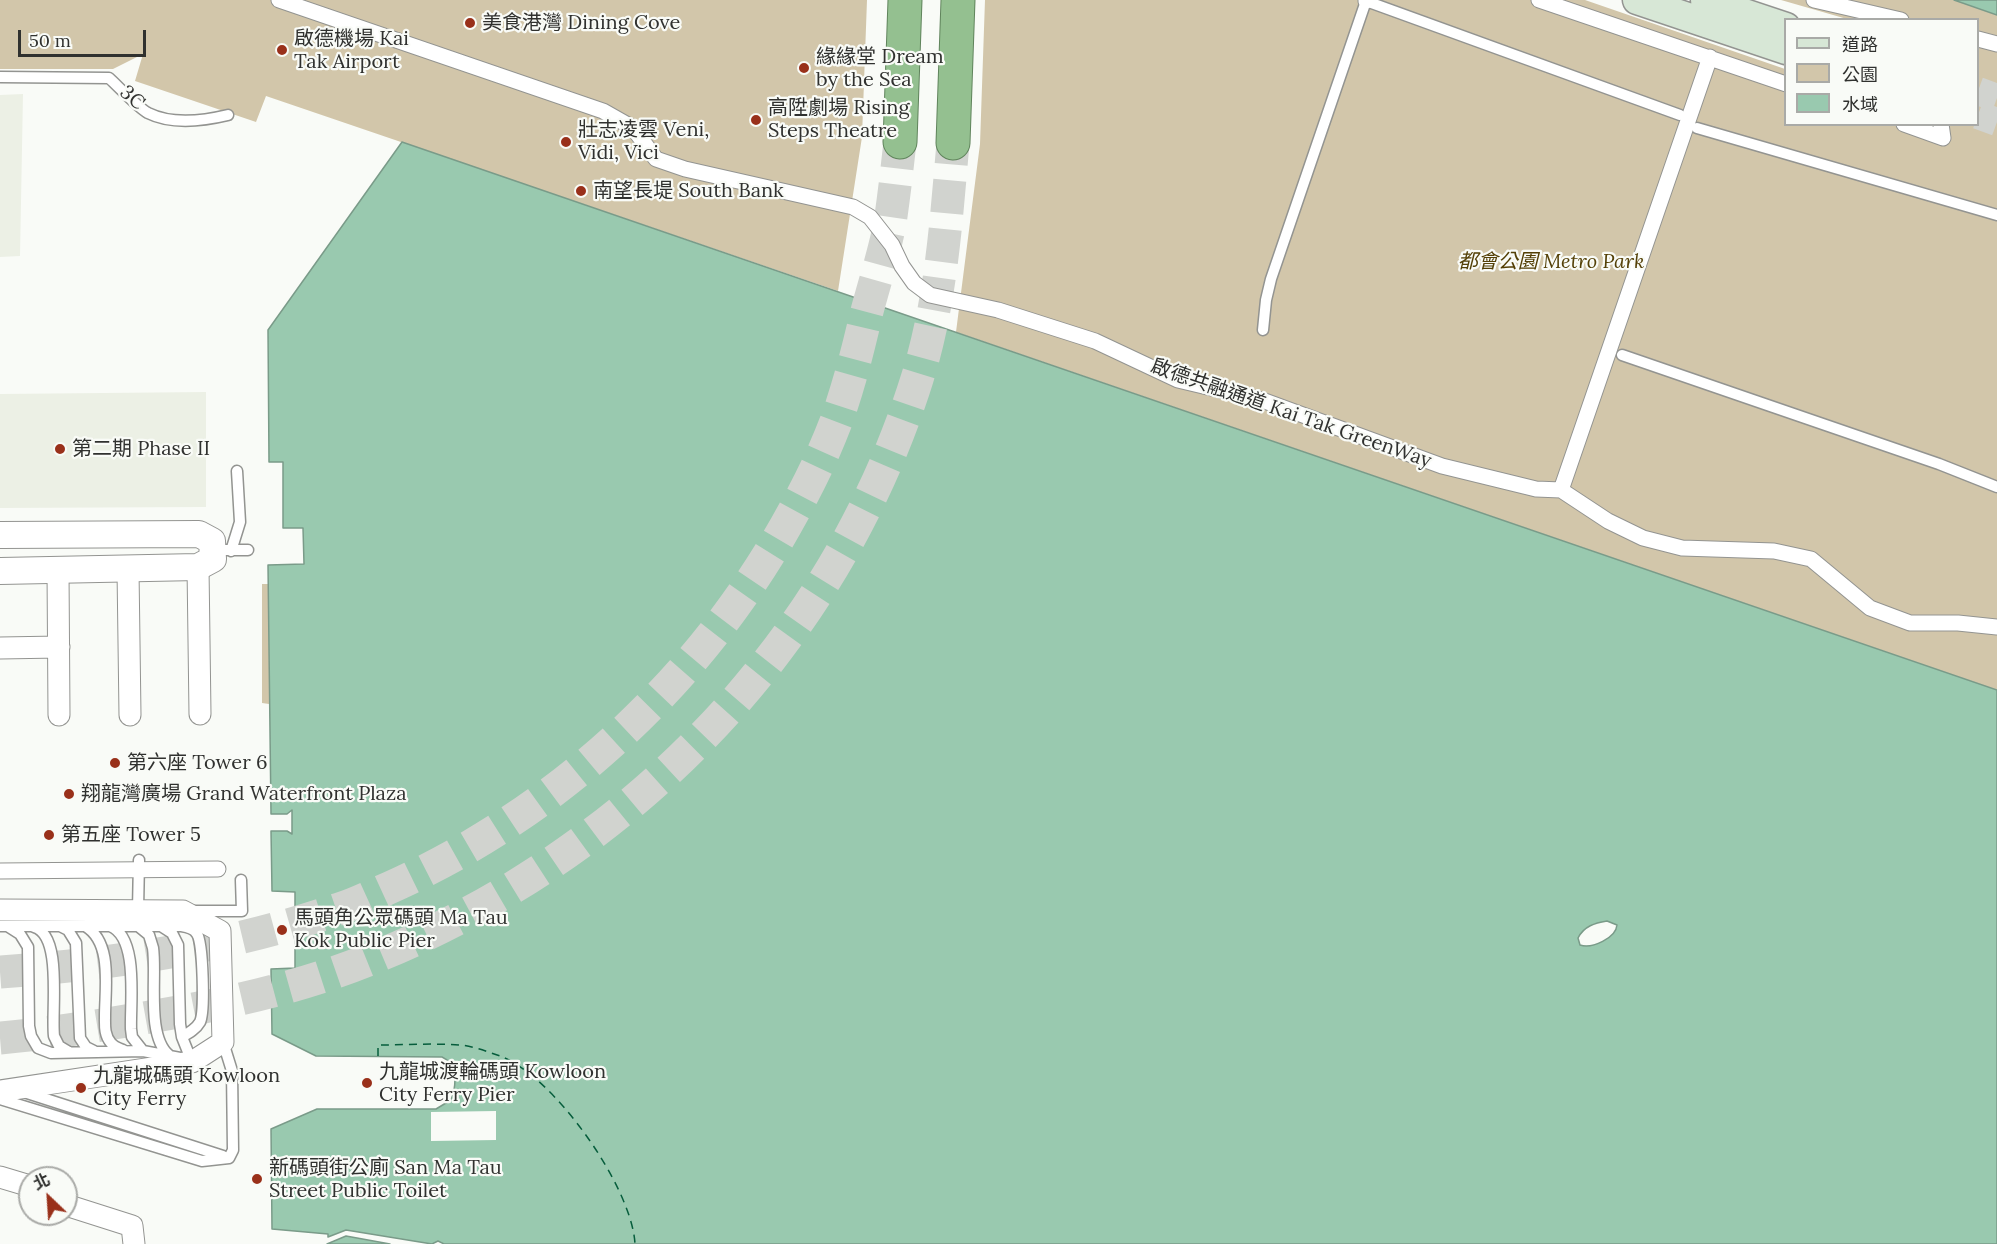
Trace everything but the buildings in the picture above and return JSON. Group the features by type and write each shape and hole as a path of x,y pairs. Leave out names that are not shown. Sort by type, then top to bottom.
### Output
{"highway":[{"path":"900,142 905,0"},
{"path":"953,143 958,0"}],"main road":[{"path":"1637,0 1784,50"},
{"path":"1705,0 1784,27"}],"street":[{"name":"啟德共融通道 Kai Tak GreenWay","path":"279,0 603,111 633,128 656,159 685,168 853,207 870,217 892,245 902,266 914,283 930,295 998,310 1095,341 1178,380 1262,400 1442,466 1536,489 1561,490 1608,521 1643,538 1682,548 1774,551 1811,559 1870,608 1910,623 1958,623 1997,627"},
{"path":"1539,0 1784,84"},
{"path":"1814,0 1892,18"},
{"path":"1979,40 1997,44"},
{"path":"1561,490 1710,57"},
{"path":"1910,126 1943,138 1941,126"},
{"path":"0,535 199,534 212,541 214,556 200,714"},
{"path":"0,571 128,570 214,556"},
{"path":"58,570 59,715"},
{"path":"128,570 130,715"},
{"path":"0,648 59,647"},
{"path":"0,871 139,865 218,869"},
{"path":"1,921 138,918 183,911 220,931 223,1042 192,1062 5,1093"},
{"path":"0,1177 18,1182"},
{"path":"78,1210 133,1235"}],"lane":[{"path":"1263,330 1271,279 1367,1 1680,115"},
{"name":"3C","path":"0,77 109,78 148,113 179,121 213,119 228,115"},
{"path":"1697,128 1997,215"},
{"path":"1622,355 1939,464 1997,487"},
{"path":"214,556 240,522 237,471"},
{"path":"214,556 248,550"},
{"path":"139,865 138,918 152,941 157,1038 169,1055"},
{"path":"183,911 242,911 242,880"},
{"path":"31,926 110,926 138,918 161,926 172,933 178,945 182,1037 192,1062"},
{"path":"1,921 41,929 50,942 53,962 54,1036 59,1046 71,1052"},
{"path":"1,921 21,934 28,947 29,1026 38,1048 43,1051 71,1052 143,1051 192,1062"},
{"path":"59,926 68,930 73,936 78,951 80,1038 86,1047 96,1051"},
{"path":"84,926 95,933 102,945 105,1029 110,1042 123,1050"},
{"path":"110,926 120,932 128,948 132,1037 143,1051"},
{"path":"161,926 188,927 194,930 201,942 202,1016 195,1029 182,1037"},
{"path":"223,1042 232,1071 233,1150 229,1158"},
{"path":"5,1093 229,1158"},
{"path":"5,1093 202,1161 229,1158"}],"shaded area":[{"path":"23,94 20,256 0,257 0,95"},
{"path":"206,392 206,507 0,508 0,394"}],"green space":[{"path":"0,0 867,0 862,137 838,291 266,96 256,122 135,81 143,54 113,69 0,69"},
{"name":"都會公園 Metro Park","path":"985,0 1585,0 1784,69 1784,126 1979,126 1979,18 1844,18 1781,0 1954,0 1997,15 1997,690 956,332 980,144"},
{"path":"262,584 269,584 269,704 262,703"}],"water":[{"path":"1954,0 1997,0 1997,15"},
{"path":"402,142 1997,690 1997,1244 444,1244 438,1241 432,1244 346,1230 328,1237 328,1234 272,1229 271,1129 317,1109 436,1109 451,1100 455,1076 451,1065 442,1057 316,1056 272,1034 271,969 295,968 295,892 272,891 271,831 287,831 292,834 292,810 287,814 271,814 268,565 304,564 303,528 283,528 283,462 269,462 268,330","holes":["1607,921 1617,925 1616,930 1603,941 1597,944 1580,945 1578,938 1590,926"]},
{"path":"346,1236 390,1244 327,1244"}],"pier":[{"path":"496,1111 496,1140 431,1141 431,1112"}],"ferry route":[{"path":"378,1056 378,1045 460,1045 500,1056 521,1067 566,1109 587,1136 620,1193 631,1220 635,1244"}],"tunnel":[{"path":"1979,91 1997,98"},
{"path":"1979,115 1997,122"},
{"path":"0,972 43,969 172,952 256,934 352,905 452,857 512,820 569,779 622,733 672,683 717,629 758,572 817,466 845,393 885,246 900,142"},
{"path":"0,1038 108,1024 229,1002 286,988 368,960 463,916 551,863 633,801 708,731 775,653 832,568 880,477 917,379 932,321 948,203 953,143"}],"place":[{"name":"美食港灣 Dining Cove","path":"470,23"},
{"name":"啟德機場 Kai Tak Airport","path":"282,50"},
{"name":"緣緣堂 Dream by the Sea","path":"804,68"},
{"name":"高陞劇場 Rising Steps Theatre","path":"756,120"},
{"name":"壯志凌雲 Veni, Vidi, Vici","path":"566,142"},
{"name":"南望長堤 South Bank","path":"581,191"},
{"name":"第二期 Phase II","path":"60,449"},
{"name":"第六座 Tower 6","path":"115,763"},
{"name":"翔龍灣廣場 Grand Waterfront Plaza","path":"69,794"},
{"name":"第五座 Tower 5","path":"49,835"},
{"name":"馬頭角公眾碼頭 Ma Tau Kok Public Pier","path":"282,930"},
{"name":"九龍城渡輪碼頭 Kowloon City Ferry Pier","path":"367,1083"},
{"name":"九龍城碼頭 Kowloon City Ferry","path":"81,1088"},
{"name":"新碼頭街公廁 San Ma Tau Street Public Toilet","path":"257,1179"}]}
